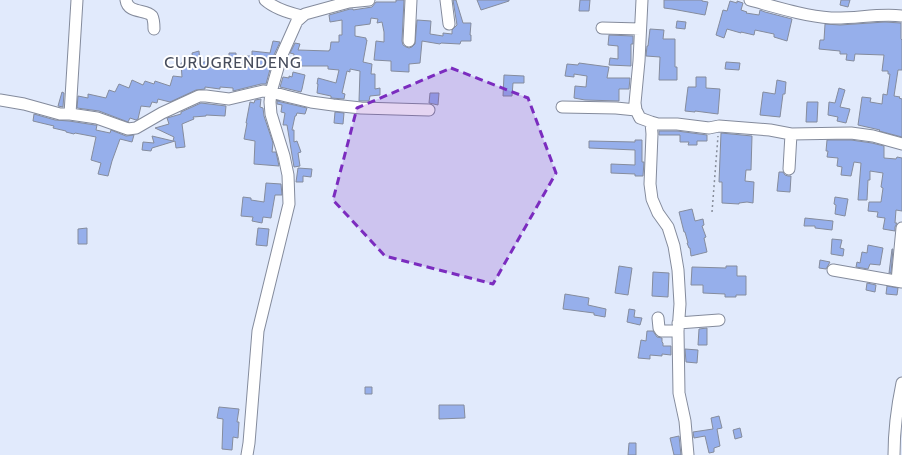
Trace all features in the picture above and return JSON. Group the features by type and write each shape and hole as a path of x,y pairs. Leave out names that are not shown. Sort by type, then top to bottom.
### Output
{"street":[{"path":"70,114 77,0"},
{"path":"126,0 126,4 130,8 151,15 153,18 154,29"},
{"path":"265,0 271,6 302,16"},
{"path":"247,455 258,330 289,204 288,176 284,156 271,114 271,92 281,57 297,21 302,16 349,1 369,0"},
{"path":"409,41 411,0"},
{"path":"446,0 450,24"},
{"path":"642,0 635,93 636,110 640,118 658,124 677,124 709,128 719,126 770,130 791,134 852,133 873,136 902,144"},
{"path":"750,0 798,13 831,18 902,16"},
{"path":"602,28 640,29"},
{"path":"0,100 24,104 60,114 97,118 128,129 136,128 162,113 199,96 229,99 263,91 311,102 333,105 361,108 429,110"},
{"path":"562,107 636,110"},
{"path":"651,122 650,184 652,199 658,213 668,227 674,246 678,270 680,304 678,327 679,393 685,421 688,455"},
{"path":"789,169 791,134"},
{"path":"833,270 900,281 902,228"},
{"path":"658,318 659,328 661,331 719,320"},
{"path":"894,455 897,408 902,383"}],"path":[{"path":"712,212 719,126"}],"highlighted area":[{"path":"451,68 528,98 556,173 493,284 385,256 333,200 357,108"}],"building":[{"path":"396,0 404,0 402,41 403,45 406,47 412,47 415,44 417,20 431,21 430,34 443,36 443,33 452,34 452,30 457,25 453,0 456,0 463,23 471,23 471,41 461,41 460,44 440,44 422,41 420,63 409,64 409,72 391,71 391,61 374,60 376,41 384,42 384,32 382,22 377,23 378,19 371,18 370,24 355,26 355,36 366,38 367,40 363,62 372,64 371,74 375,74 375,89 380,88 380,95 370,96 369,101 359,101 360,71 350,69 350,72 347,71 342,93 345,94 344,99 331,98 331,96 317,93 318,78 336,83 339,70 328,69 328,66 294,66 294,54 290,53 295,43 300,44 298,50 329,51 331,42 339,42 339,35 342,35 342,20 330,22 329,15 350,9 353,10 372,7 376,2 396,2"},
{"path":"477,0 509,0 509,1 481,10"},
{"path":"580,0 590,0 589,11 579,11"},
{"path":"664,0 702,0 708,2 705,15 664,8"},
{"path":"841,0 850,0 848,7 840,5"},
{"path":"730,1 743,3 741,10 747,12 746,13 759,15 760,10 792,19 787,41 774,37 774,34 755,30 754,35 727,29 724,38 716,35 723,10 727,11"},
{"path":"677,21 686,22 685,29 676,28"},
{"path":"885,22 901,23 902,70 898,70 894,96 902,99 902,137 858,125 862,97 871,98 870,102 882,104 883,94 887,95 890,74 888,74 888,71 882,71 884,55 855,54 854,61 846,60 847,54 840,54 840,51 819,49 820,40 824,40 825,24 840,25"},
{"path":"650,29 664,30 663,39 675,39 675,67 677,67 677,80 659,80 660,57 646,56"},
{"path":"609,35 633,36 633,44 631,44 631,66 609,65 610,58 618,59 618,46 608,45"},
{"path":"273,41 280,42 274,55 266,84 233,91 233,88 220,87 220,89 205,87 205,89 196,90 170,102 158,99 157,103 152,102 150,107 141,106 138,119 136,120 130,118 128,122 99,111 77,108 78,96 88,98 88,94 106,98 109,90 115,92 119,84 129,88 132,80 143,85 145,81 154,84 155,81 170,86 173,76 182,77 181,63 193,62 192,53 199,51 200,63 208,61 210,67 229,66 229,53 236,53 236,56 252,56 252,51 270,53"},
{"path":"726,62 740,63 739,70 725,69"},
{"path":"579,63 609,67 607,78 630,78 629,89 619,89 619,101 585,100 574,98 575,86 586,87 587,76 574,74 574,77 565,76 567,64 578,65"},
{"path":"293,72 305,75 301,92 280,87 283,77 292,77"},
{"path":"504,75 524,76 524,83 513,83 512,96 503,96"},
{"path":"696,77 706,77 706,88 720,89 718,114 685,111 688,87 696,87"},
{"path":"777,80 786,82 780,117 760,115 763,92 775,94"},
{"path":"839,88 845,90 840,107 850,109 846,123 837,121 838,117 828,115 829,102 835,103"},
{"path":"62,92 64,93 63,107 58,106"},
{"path":"430,93 439,93 438,105 429,103"},
{"path":"261,99 260,107 263,108 264,116 273,143 272,152 276,152 279,166 254,164 255,141 244,139 250,102 254,103 255,100"},
{"path":"277,101 307,108 305,114 297,113 292,130 294,130 294,142 297,141 301,152 298,153 300,166 294,167 287,125 283,125 285,113 281,112 282,105 277,104"},
{"path":"807,102 818,102 817,122 806,122"},
{"path":"201,103 226,106 225,116 206,115 193,117 194,119 182,124 185,147 176,148 175,141 152,148 151,151 142,150 143,142 154,143 152,136 173,141 174,137 155,128 169,124 167,118 181,114 181,112"},
{"path":"335,112 344,113 343,124 334,123"},
{"path":"34,114 55,120 97,125 96,130 110,133 111,130 126,136 134,135 132,142 120,139 108,176 98,174 101,163 91,160 96,137 66,132 53,128 54,126 33,121"},
{"path":"659,131 677,131 707,135 707,141 697,141 697,145 688,145 689,142 680,142 680,135 659,135"},
{"path":"721,133 752,136 751,170 746,170 745,181 754,182 753,203 722,203 722,182 719,182"},
{"path":"635,140 642,140 642,162 644,162 643,176 635,176 635,174 611,173 611,164 635,165 635,150 589,148 589,141 635,142"},
{"path":"827,140 851,140 872,143 884,146 884,158 902,158 902,211 896,210 895,223 897,223 895,231 883,229 885,218 877,217 878,212 868,211 869,202 881,202 883,173 870,171 867,200 858,200 861,163 854,162 851,176 841,175 842,167 837,166 838,158 827,157"},
{"path":"298,168 312,169 311,177 303,176 303,182 296,182"},
{"path":"779,172 783,172 785,175 791,176 790,192 777,191"},
{"path":"266,183 281,184 282,195 275,195 271,218 263,217 262,223 252,221 253,217 241,216 243,197 264,202"},
{"path":"835,197 848,199 845,216 835,214"},
{"path":"692,209 695,221 703,219 704,225 702,226 706,237 704,238 707,252 691,256 679,212"},
{"path":"805,218 833,221 832,230 815,228 815,226 804,226"},
{"path":"87,228 87,244 78,244 78,229"},
{"path":"258,228 269,229 267,246 256,245"},
{"path":"832,239 842,240 840,248 844,249 843,256 831,254"},
{"path":"868,245 883,248 880,265 870,264 868,269 856,267 857,262 860,263 862,252 867,253"},
{"path":"892,249 891,273 889,273"},
{"path":"820,260 830,262 826,269 819,268"},
{"path":"619,266 632,268 628,295 615,293"},
{"path":"726,266 737,266 737,276 746,276 746,295 725,297 725,294 703,293 703,285 691,285 692,267 726,268"},
{"path":"653,272 669,273 668,297 652,296"},
{"path":"867,283 876,285 875,292 866,290"},
{"path":"887,286 898,288 897,295 886,294"},
{"path":"565,294 589,298 588,305 606,309 605,317 594,315 594,313 563,309"},
{"path":"629,309 635,310 634,317 642,318 640,325 627,322"},
{"path":"707,328 707,345 698,345 699,329"},
{"path":"647,331 653,331 657,337 662,338 663,346 671,346 671,355 650,355 650,359 638,358 641,340 646,341"},
{"path":"685,349 698,350 697,363 686,362"},
{"path":"365,387 372,387 372,394 365,394"},
{"path":"439,405 464,405 465,418 439,419"},
{"path":"219,407 239,409 237,422 239,422 238,438 233,437 232,450 222,449 223,419 217,418"},
{"path":"719,416 722,428 717,429 720,446 714,448 714,452 709,453 705,436 694,438 693,432 713,429 711,418"},
{"path":"740,428 742,437 735,439 733,430"},
{"path":"679,436 681,455 674,455 670,438"},
{"path":"629,443 636,443 636,455 628,455"}],"district":[{"name":"CURUGRENDENG","path":"233,62"}]}
